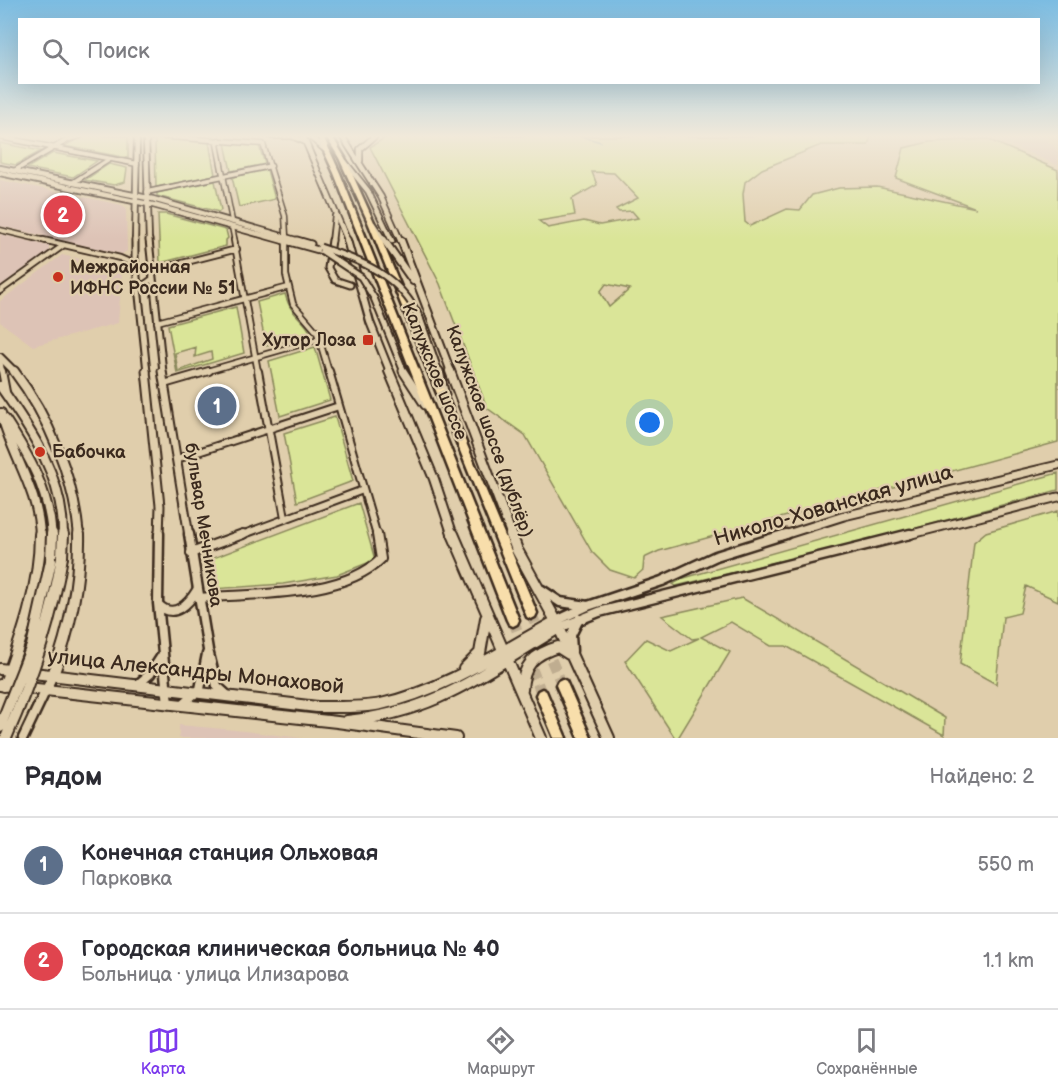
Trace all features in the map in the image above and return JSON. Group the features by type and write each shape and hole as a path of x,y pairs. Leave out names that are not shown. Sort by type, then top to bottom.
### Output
{"highway":[{"name":"Калужское шоссе","path":"335,170 513,620"},
{"name":"Калужское шоссе","path":"348,170 371,222 531,613"},
{"path":"562,685 585,738"},
{"path":"542,694 560,738"}],"main road":[{"path":"319,170 335,216 349,244 370,322 391,378 486,616 522,692 540,738"},
{"name":"Калужское шоссе (дублёр)","path":"365,170 394,226 457,386 504,518 531,579 573,658 609,738"},
{"path":"371,222 418,288"},
{"path":"0,359 18,375 29,390 72,488 76,504 80,552 76,591 67,631 53,675"},
{"path":"0,386 43,452 62,508 62,557 48,629 31,680 6,738"},
{"path":"0,413 33,463 48,499 53,535 51,561 38,630 21,680 0,727"},
{"path":"0,413 36,501 40,533 39,563 33,594 5,669 2,686"},
{"path":"455,677 480,653 486,616"},
{"path":"505,655 557,625"},
{"path":"522,692 522,675 531,659 558,647 564,649 573,658"},
{"name":"улица Александры Монаховой","path":"5,669 317,707 353,707 395,700 455,677 488,660 505,655"},
{"name":"улица Александры Монаховой","path":"337,722 385,717 415,708 493,670 505,655"},
{"name":"улица Александры Монаховой","path":"2,686 337,722 456,738"}],"street":[{"path":"72,183 92,170"},
{"name":"бульвар Мечникова","path":"137,170 135,253 160,506 158,603 167,689 174,705"},
{"name":"бульвар Мечникова","path":"147,170 151,271 164,384 208,650 217,686 230,697"},
{"path":"222,170 285,518"},
{"path":"0,173 135,199 147,198 250,170"},
{"path":"272,170 285,216 286,235"},
{"path":"352,170 368,191 392,241"},
{"path":"14,171 119,192 135,199"},
{"path":"0,179 7,174"},
{"path":"119,192 136,183"},
{"path":"147,198 218,217 246,231 321,249 361,277 374,298 402,369 435,420"},
{"path":"147,198 321,249 383,272 399,284 420,318 435,356 449,413"},
{"path":"218,217 230,212"},
{"path":"335,216 328,268 335,280 350,285"},
{"path":"0,230 120,258 136,265"},
{"path":"234,236 246,231"},
{"path":"199,598 305,589 374,568 380,561 382,553 319,339 313,326 296,309 289,287 285,262 286,243"},
{"path":"0,291 64,245"},
{"path":"151,271 237,249"},
{"path":"120,258 135,253"},
{"path":"138,284 145,284 152,279"},
{"path":"157,322 289,287"},
{"path":"164,384 319,339"},
{"path":"0,359 6,394"},
{"path":"177,459 339,406"},
{"name":"Николо-Хованская улица","path":"557,625 588,606 644,588 716,556 844,516 1058,465"},
{"path":"191,553 363,490"},
{"path":"557,625 599,612 1058,497"},
{"path":"531,579 548,595 560,602 588,606"},
{"path":"158,603 163,609 176,611 189,603 198,589"},
{"path":"573,658 571,635 579,619"},
{"path":"174,705 193,700 198,694 205,680 208,650"},
{"path":"137,685 150,674 163,653"},
{"path":"23,738 53,675"}],"shaded area":[{"path":"0,180 122,205 126,208 127,251 122,254 0,226"},
{"path":"0,234 49,246 49,251 0,286"},
{"path":"62,255 117,267 122,273 118,323 33,346 0,322 0,301"},
{"path":"179,725 235,730 302,738 179,738"}],"green space":[{"path":"39,170 83,170 73,177"},
{"path":"99,170 127,170 125,182 114,185 85,180"},
{"path":"156,170 214,170 215,175 156,187"},
{"path":"267,170 275,199 239,207 232,177"},
{"path":"382,170 760,170 745,182 743,194 745,222 750,226 787,209 800,210 812,195 839,188 877,187 976,208 896,178 898,170 1058,170 1058,442 659,551 644,558 643,570 634,578 610,570 592,552 525,435 487,408 440,284","holes":["592,172 614,173 638,198 616,209 619,212 632,211 638,218 600,225 584,221 548,228 539,221 575,215 572,199 597,185","606,284 630,289 609,307 600,292"]},
{"path":"215,181 221,210 219,212 157,196 157,193"},
{"path":"158,214 166,214 226,230 228,238 226,246 160,263"},
{"path":"285,294 294,313 311,334 266,346 257,302"},
{"path":"236,307 244,353 177,373 168,325","holes":["196,347 195,357 211,352 212,359 178,371 175,353"]},
{"path":"315,347 330,400 280,416 269,361"},
{"path":"335,417 353,481 297,502 284,433"},
{"path":"1058,473 1058,490 898,533 676,586 673,584 684,578"},
{"path":"359,503 375,560 337,575 283,584 213,589 208,560"},
{"path":"1058,511 1058,601 1026,586 1020,613 1003,617 996,684 960,664 974,542 986,532"},
{"path":"742,598 945,718 944,735 786,646 771,646 731,622 701,637 730,652 678,738 675,738 625,661 646,639 671,651 699,638 692,639 662,616"}],"tunnel":[{"path":"390,274 397,263 392,241"},
{"path":"350,285 365,284 381,279"},
{"path":"531,613 562,685"},
{"path":"513,620 542,695"}],"place":[{"name":"Городская клиническая больница № 40","path":"63,215"},
{"name":"Межрайонная ИФНС России № 51","path":"58,277"},
{"name":"Хутор Лоза","path":"368,340"},
{"name":"Конечная станция Ольховая","path":"217,406"},
{"name":"Бабочка","path":"40,452"}]}
